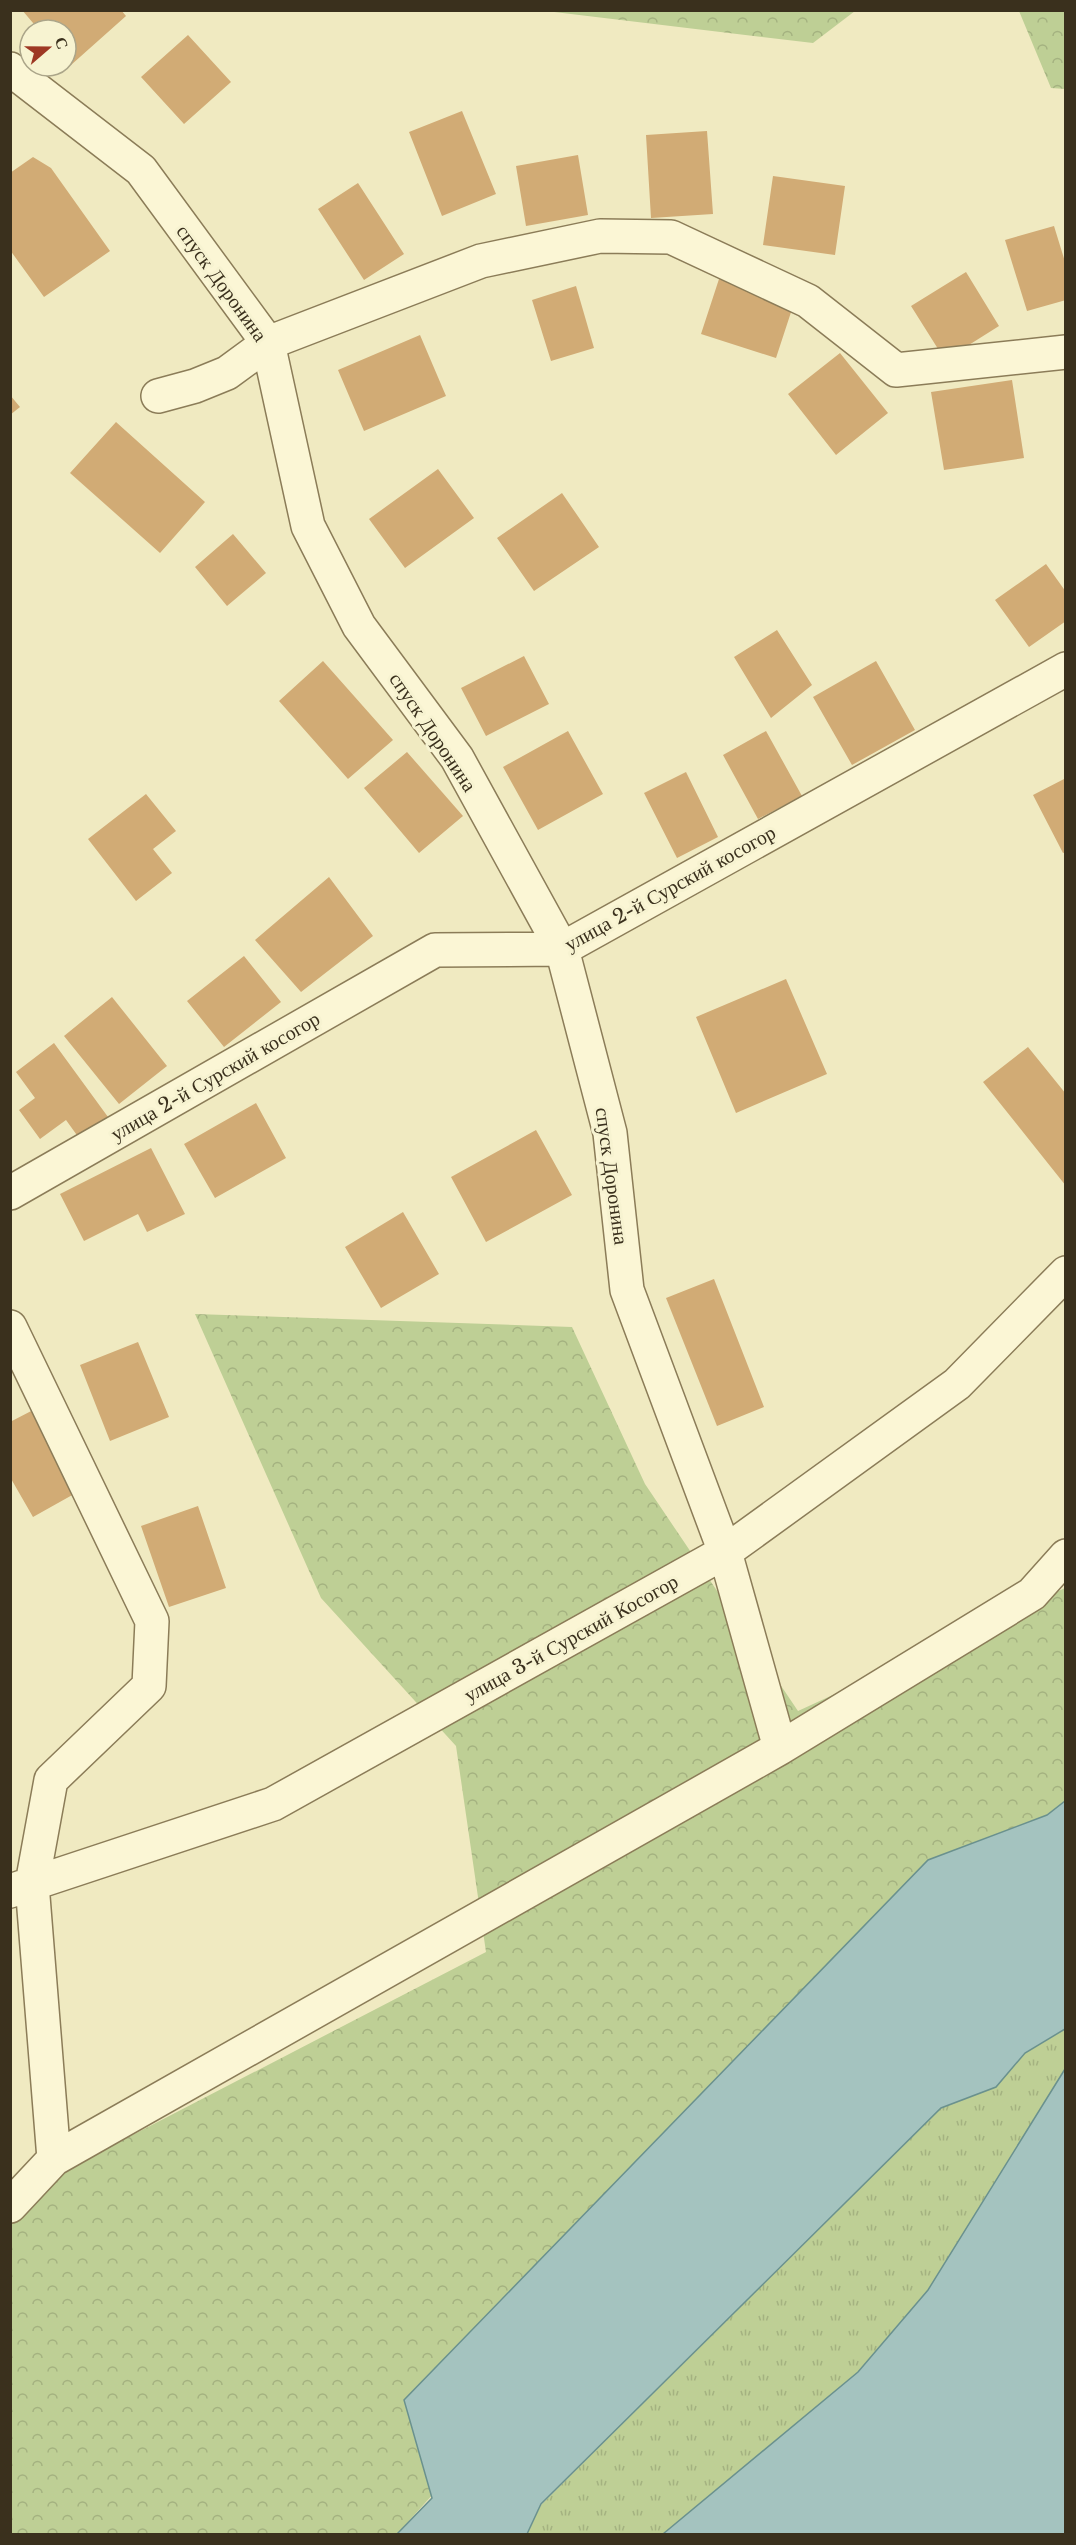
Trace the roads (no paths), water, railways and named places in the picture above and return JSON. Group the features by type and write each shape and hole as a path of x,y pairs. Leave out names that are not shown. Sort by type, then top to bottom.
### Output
{"street":[{"name":"спуск Доронина","path":"10,69 141,170 268,343 308,526 359,626 457,758 562,949 610,1133 627,1290 725,1552 780,1748"},
{"path":"158,396 195,386 227,373 268,343 481,261 600,236 670,237 808,301 896,370 1065,351"},
{"name":"улица 2-й Сурский косогор","path":"10,1193 435,950 562,949 1065,669"},
{"name":"улица 3-й Сурский Косогор","path":"21,1887 273,1804 725,1552 957,1384 1065,1274"},
{"path":"10,1327 152,1621 149,1686 51,1780 21,1887 54,2159"},
{"path":"10,2206 54,2159 780,1748 1032,1594 1065,1556"}],"water":[{"path":"1065,1801 1065,2029 1025,2053 996,2087 941,2108 541,2504 527,2534 397,2534 432,2498 404,2400 928,1860 1047,1815"},
{"path":"1065,2069 1065,2534 663,2534 858,2372 928,2290"}]}
